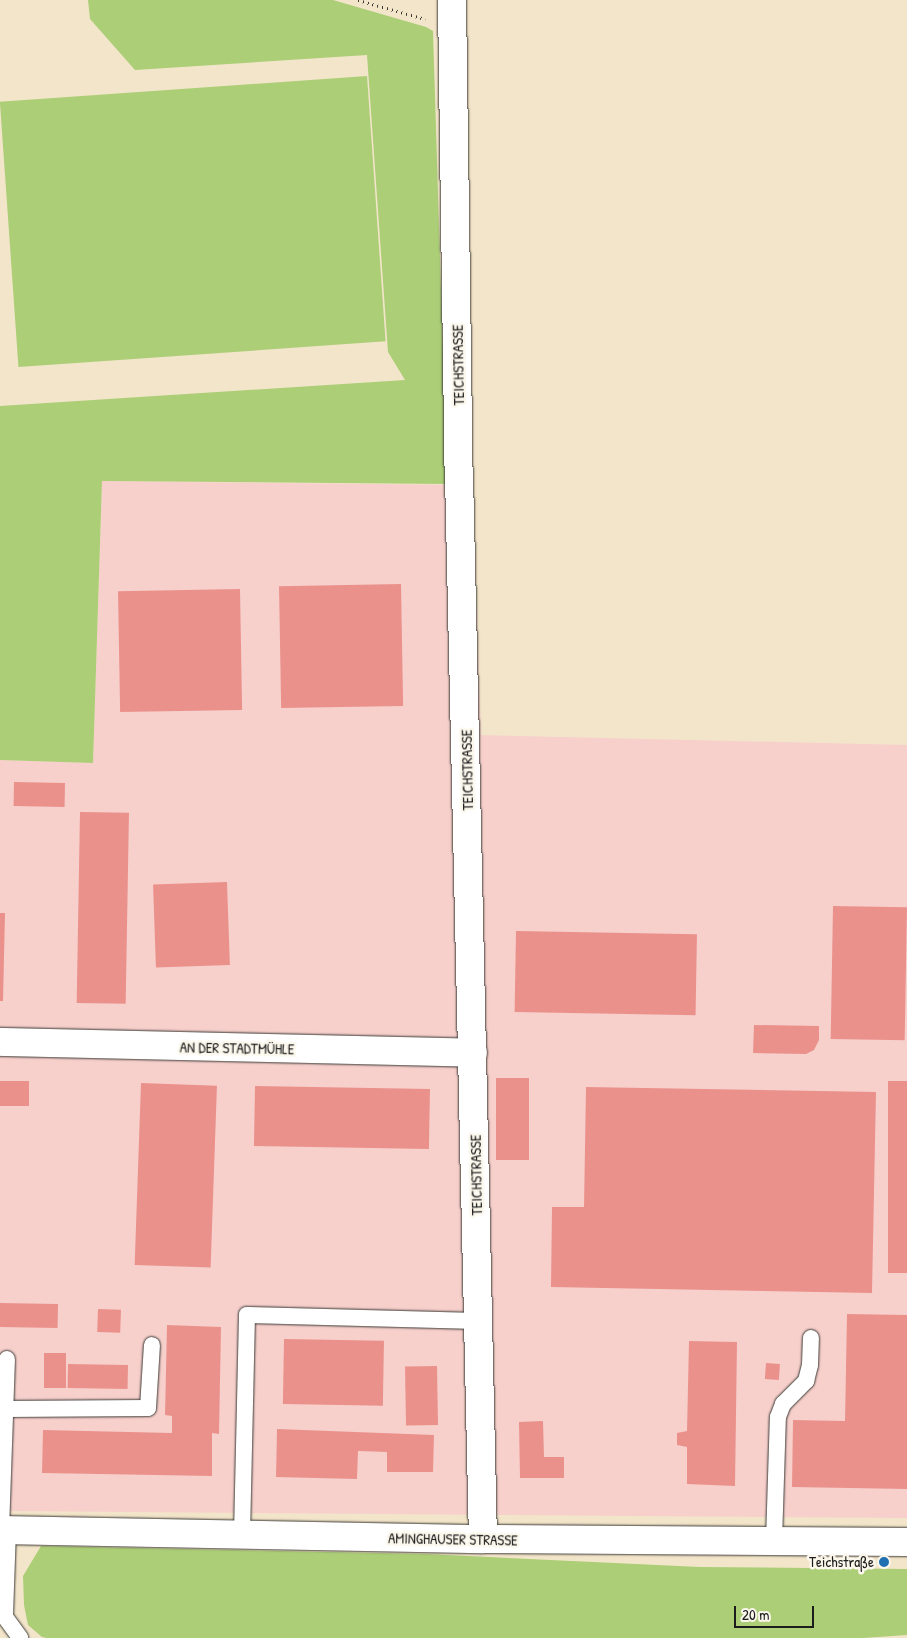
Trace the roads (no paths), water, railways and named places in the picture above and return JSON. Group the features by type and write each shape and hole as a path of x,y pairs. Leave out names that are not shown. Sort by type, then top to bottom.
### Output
{"street":[{"name":"TEICHSTRASSE","path":"452,13 459,475 483,1539"},
{"name":"AN DER STADTMÜHLE","path":"0,1042 473,1053"},
{"name":"AMINGHAUSER STRASSE","path":"3,1530 483,1539 907,1542"}],"lane":[{"path":"242,1535 247,1315 479,1321"},
{"path":"774,1541 778,1417 783,1404 806,1381 810,1365 811,1338"},
{"path":"5,1409 148,1408 152,1346"},
{"path":"7,1359 3,1530 5,1617 20,1638"}],"place":[{"name":"Teichstraße","path":"884,1562"}]}
